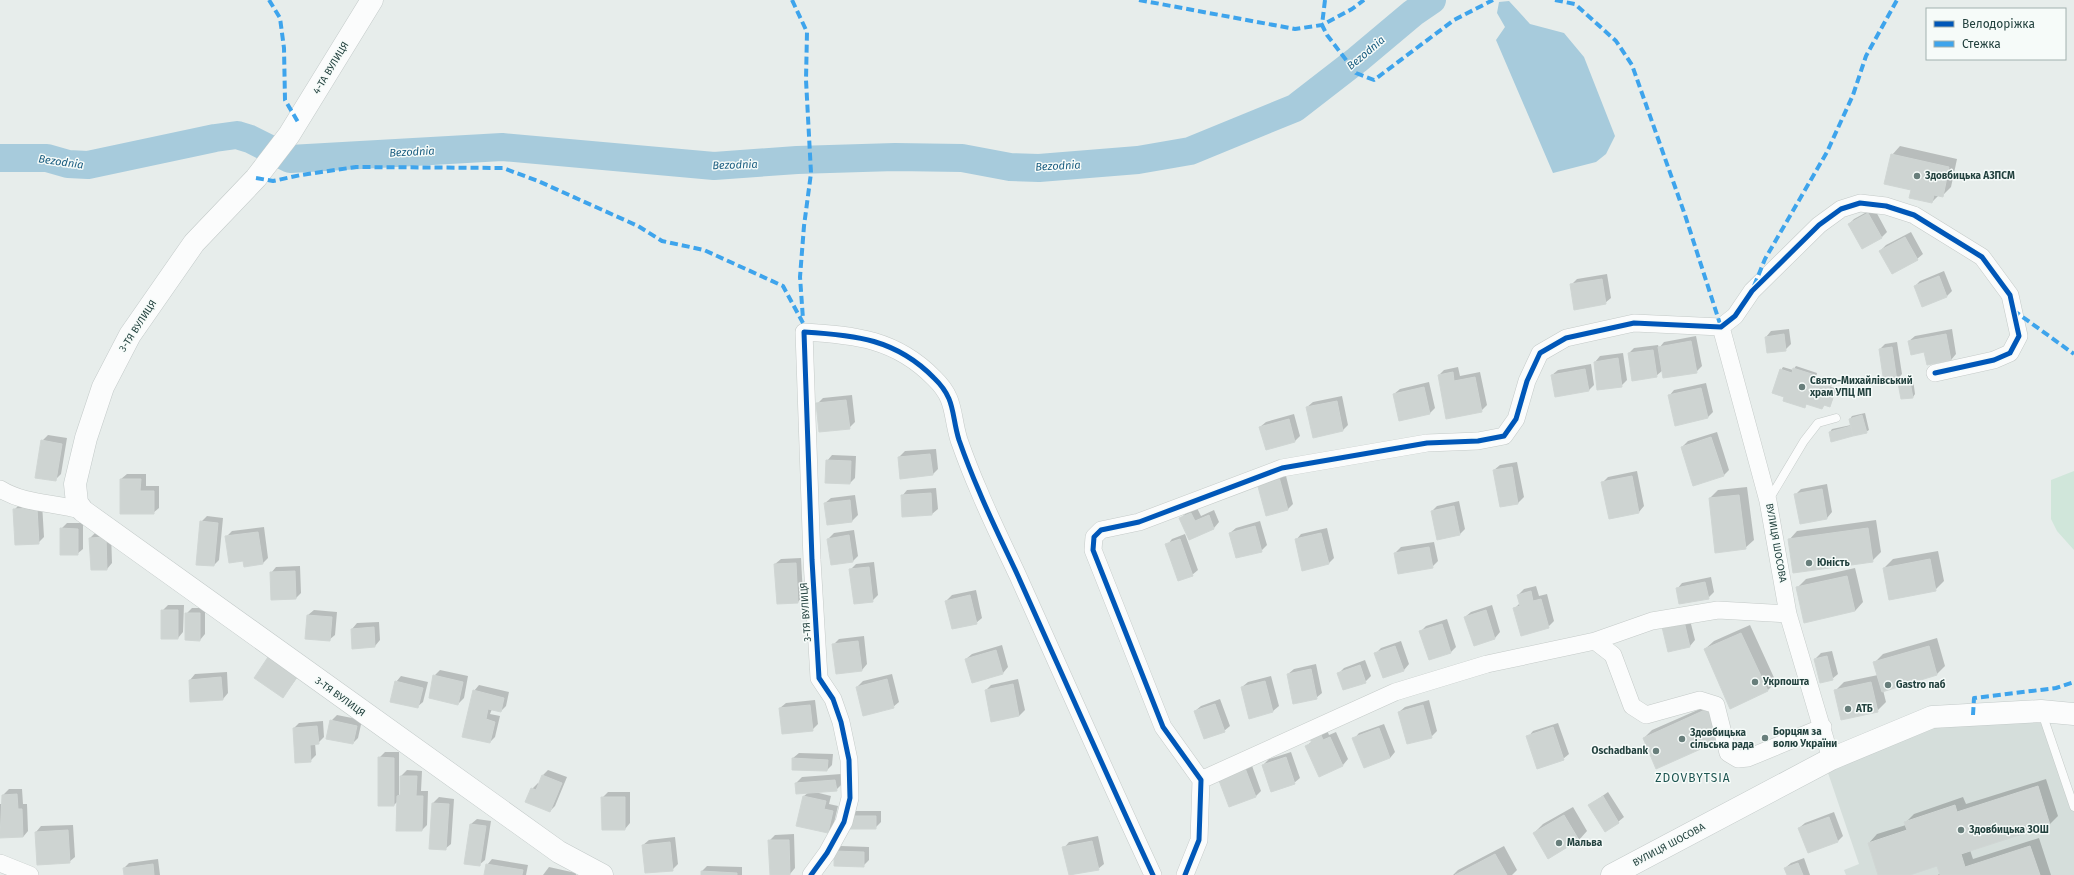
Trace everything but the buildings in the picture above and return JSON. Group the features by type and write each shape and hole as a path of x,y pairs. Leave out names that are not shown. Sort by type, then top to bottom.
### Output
{"street":[{"name":"4-ТА ВУЛИЦЯ","path":"263,168 289,135 372,0"},
{"name":"3-ТЯ ВУЛИЦЯ","path":"263,168 194,243 130,335 103,387 86,438 75,484 77,503 83,511 559,852 602,875"},
{"path":"1185,875 1199,840 1201,780 1163,727 1093,550 1094,537 1101,530 1139,522 1282,468 1427,443 1478,441 1504,436 1516,419 1527,381 1540,353 1566,338 1634,323 1721,327 1735,316 1752,291 1819,225 1841,208 1860,203 1886,206 1914,215 1982,257 2010,295 2019,336 2010,353 1994,360 1935,372"},
{"name":"ВУЛИЦЯ ШОСОВА","path":"1721,327 1768,501 1788,614 1823,727 1831,759"},
{"name":"3-ТЯ ВУЛИЦЯ","path":"811,875 827,853 844,822 850,798 850,760 841,722 833,699 819,678 812,560 804,332 842,334 876,341 903,354 933,377 944,388 950,399 959,439 980,492 1089,740 1153,875"},
{"name":"3-ТЯ ВУЛИЦЯ","path":"0,489 28,501 64,505 83,511"},
{"path":"1201,780 1394,692 1487,664 1595,641 1652,621 1718,610 1788,614"},
{"path":"1595,641 1613,655 1632,706 1646,715 1700,700 1716,705 1728,753 1738,759 1748,758 1823,727"},
{"name":"ВУЛИЦЯ ШОСОВА","path":"1612,875 1831,759 1932,717 2041,711 2074,714"},
{"path":"0,863 30,875"}],"lane":[{"path":"1768,501 1792,459 1818,423 1836,418"},
{"path":"2041,711 2074,807"}],"shaded area":[{"name":"Здовбицька ЗОШ","path":"2027,721 2049,724 2074,796 2074,875 1846,875 1844,870 1859,864 1826,767 1930,723"}],"green space":[{"path":"2074,471 2074,550 2057,531 2051,519 2051,480"}],"water":[{"path":"1509,1 1530,24 1564,33 1584,57 1615,136 1606,154 1596,162 1553,173 1496,40 1505,27 1497,13 1499,2"}],"waterway":[{"name":"Bezodnia","path":"0,158 47,158 68,164 88,165 215,138 237,135 250,139 290,159 502,147 714,166 797,160 895,157 962,158 1010,167 1039,168 1138,160 1190,151 1295,108 1357,60 1413,13 1432,0"}],"marked path":[{"path":"269,0 280,18 284,48 285,100 298,122"},
{"path":"792,0 807,32 806,80 811,173 804,226 800,277 803,319"},
{"path":"1139,0 1295,29 1322,25 1352,9 1364,0"},
{"path":"1325,0 1322,25 1327,35 1356,73 1374,80 1454,20 1493,0"},
{"path":"1555,0 1575,4 1616,41 1632,65 1685,215 1721,327"},
{"path":"1754,286 1765,259 1827,152 1853,95 1866,56 1897,0"},
{"path":"256,178 273,181 301,175 356,167 503,168 538,181 638,226 662,241 704,250 783,286 803,323"},
{"path":"2013,310 2074,354"},
{"path":"1973,715 1974,698 2056,688 2074,682"}],"cycle path":[{"path":"1185,875 1199,840 1201,780 1163,727 1093,550 1094,537 1101,530 1139,522 1282,468 1427,443 1478,441 1504,436 1516,419 1527,381 1540,353 1566,338 1634,323 1721,327 1735,316 1752,291 1819,225 1841,209 1860,203 1886,206 1914,215 1982,257 2010,295 2019,336 2010,353 1994,360 1935,373"},
{"path":"811,875 827,853 844,822 850,798 849,760 841,722 833,699 819,678 812,560 804,332 858,338 890,347 920,365 934,378 946,393 952,407 959,440 971,472 1153,875"}],"place":[{"name":"Здовбицька АЗПСМ","path":"1917,176"},
{"name":"Свято-Михайлівський храм УПЦ МП","path":"1802,387"},
{"name":"Юність","path":"1809,563"},
{"name":"Укрпошта","path":"1755,682"},
{"name":"Gastro паб","path":"1888,685"},
{"name":"АТБ","path":"1848,709"},
{"name":"Борцям за волю України","path":"1765,738"},
{"name":"Здовбицька сільська рада","path":"1682,739"},
{"name":"Oschadbank","path":"1656,751"},
{"name":"Здовбицька ЗОШ","path":"1961,830"},
{"name":"Мальва","path":"1559,843"}],"district":[{"name":"ZDOVBYTSIA","path":"1693,778"}]}
